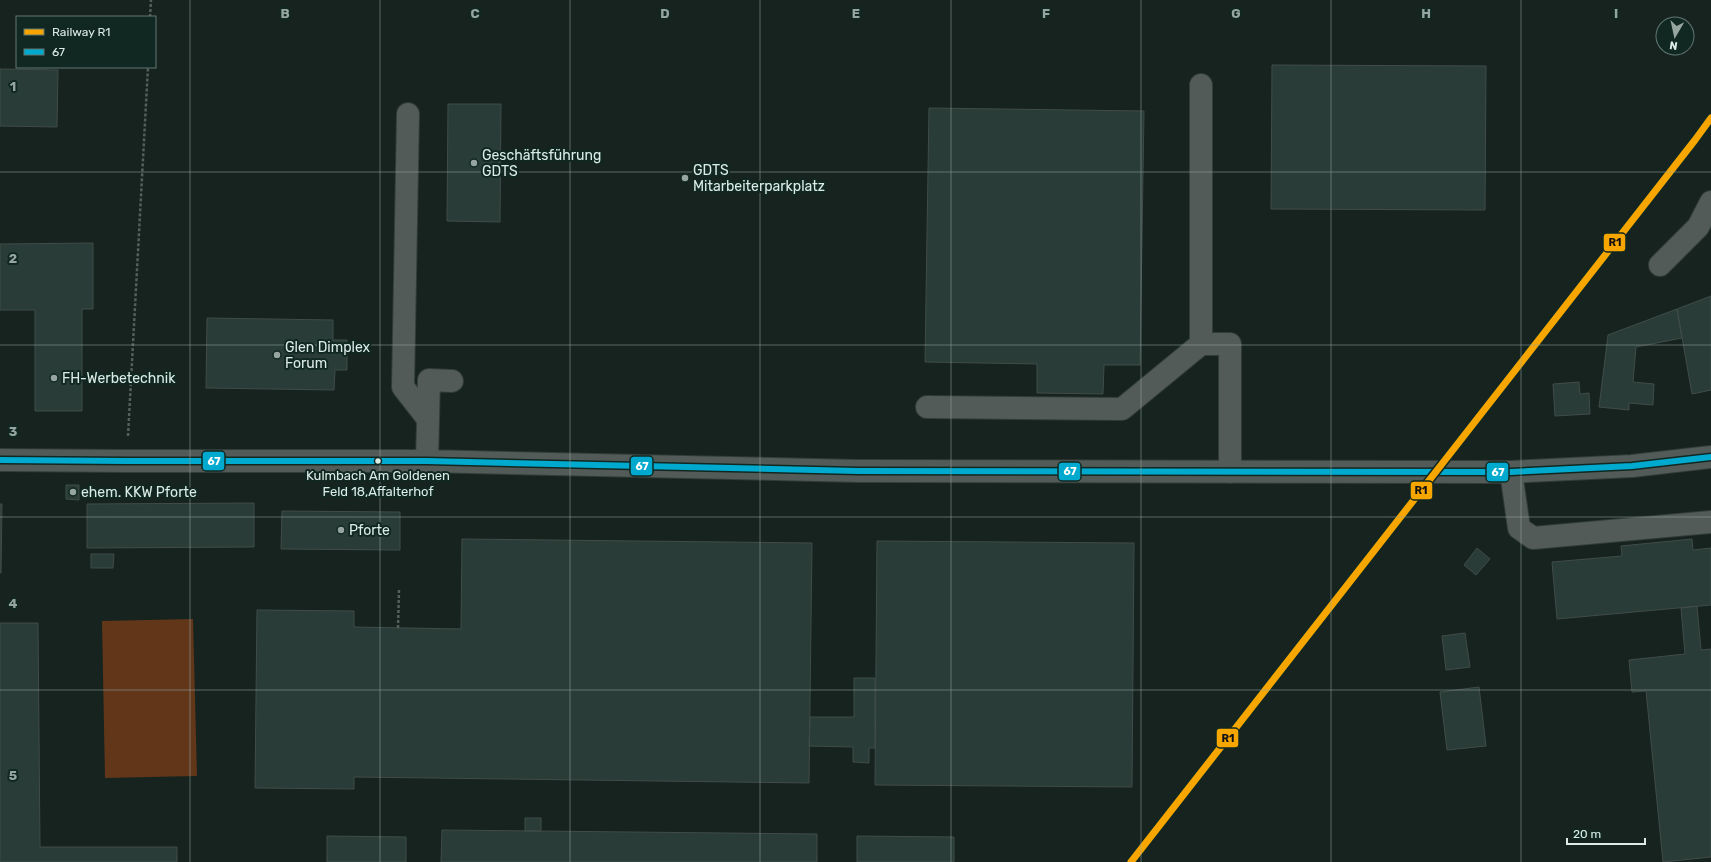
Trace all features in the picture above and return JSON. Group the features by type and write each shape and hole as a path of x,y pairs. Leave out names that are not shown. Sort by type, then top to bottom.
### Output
{"street":[{"path":"1201,85 1201,344"},
{"path":"408,114 403,387 428,419"},
{"path":"1660,265 1705,230 1711,202"},
{"path":"927,407 1122,409 1201,344 1230,344 1230,472"},
{"path":"427,461 430,380 452,381"},
{"path":"0,460 427,461 858,471 1511,472 1632,466 1711,457"},
{"path":"1511,472 1519,528 1533,538 1711,522"}],"path":[{"path":"150,16 151,0"},
{"path":"126,461 148,68"},
{"path":"398,628 399,590"}],"shaded area":[{"path":"193,619 197,776 105,778 102,621"}],"building":[{"path":"1272,65 1486,66 1485,210 1271,209"},
{"path":"0,69 58,70 57,127 0,126"},
{"name":"Geschäftsführung GDTS","path":"448,104 501,104 500,222 447,221"},
{"path":"929,108 1144,111 1140,365 1104,365 1103,394 1037,393 1037,364 925,362"},
{"path":"93,243 93,309 82,309 82,411 35,411 35,310 0,310 0,244"},
{"path":"1711,296 1711,390 1692,394 1677,309"},
{"path":"1677,309 1682,338 1636,347 1633,382 1654,384 1653,405 1629,403 1629,410 1599,407 1608,335"},
{"name":"Glen Dimplex Forum","path":"207,318 333,320 333,340 347,340 347,370 335,370 334,390 206,388"},
{"path":"1579,382 1580,394 1589,393 1590,414 1555,416 1553,384"},
{"name":"ehem. KKW Pforte","path":"66,485 79,485 79,500 66,499"},
{"path":"254,503 254,547 87,548 87,504"},
{"path":"0,504 2,504 1,573 0,573"},
{"name":"Pforte","path":"282,511 400,512 400,550 281,549"},
{"path":"462,539 812,543 809,783 354,777 354,789 255,788 257,610 354,611 354,627 461,629"},
{"path":"1692,539 1693,550 1711,548 1711,605 1557,619 1552,562 1622,556 1621,546"},
{"path":"877,541 1134,543 1132,787 875,785"},
{"path":"1477,548 1490,559 1476,575 1464,565"},
{"path":"91,554 114,554 113,568 91,568"},
{"path":"1697,606 1701,650 1711,649 1711,857 1663,862 1646,691 1632,692 1629,660 1685,654 1681,608"},
{"path":"0,623 38,623 40,847 177,847 177,862 0,862"},
{"path":"1465,633 1470,667 1446,670 1442,636"},
{"path":"854,678 875,678 875,748 869,748 869,763 853,762 853,747 809,746 810,717 854,717"},
{"path":"1479,687 1486,746 1447,750 1440,692"},
{"path":"525,818 541,818 541,831 525,831"},
{"path":"442,830 817,834 817,862 441,862"},
{"path":"327,836 406,837 406,862 327,862"},
{"path":"857,836 954,837 954,862 857,862"}],"rail line":[{"name":"R1","path":"1131,862 1711,118"}],"transit line":[{"name":"67","path":"0,460 427,461 858,471 1511,472 1632,466 1711,457"}],"place":[{"name":"Geschäftsführung GDTS","path":"474,163"},
{"name":"GDTS Mitarbeiterparkplatz","path":"685,178"},
{"name":"Glen Dimplex Forum","path":"277,355"},
{"name":"FH-Werbetechnik","path":"54,378"},
{"name":"Kulmbach Am Goldenen Feld 18,Affalterhof","path":"378,461"},
{"name":"ehem. KKW Pforte","path":"73,492"},
{"name":"Pforte","path":"341,530"}]}
